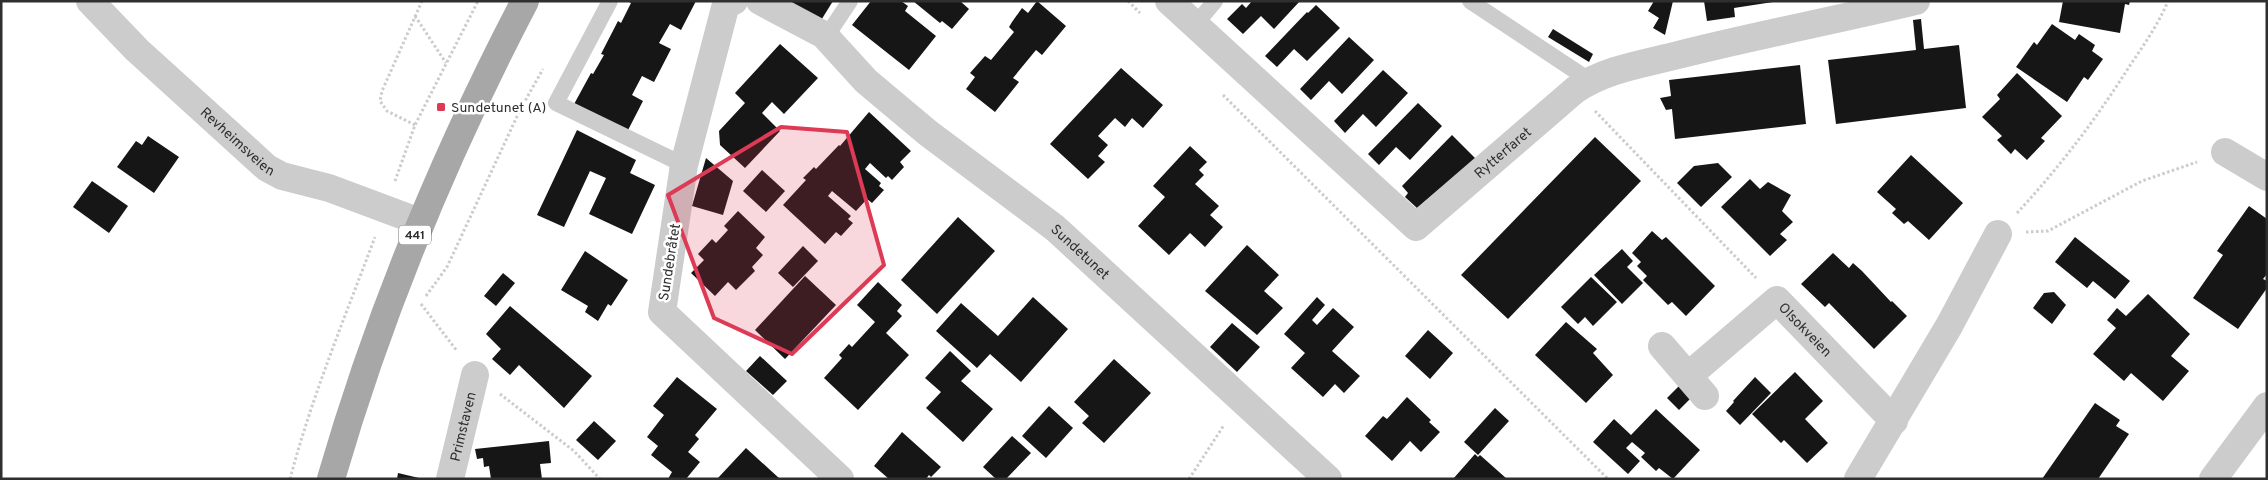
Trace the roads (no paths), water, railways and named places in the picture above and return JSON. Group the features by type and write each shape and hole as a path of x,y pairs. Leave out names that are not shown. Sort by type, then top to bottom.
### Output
{"main road":[{"name":"441","path":"331,479 368,364 420,222 471,108 525,1"}],"street":[{"name":"Revheimsveien","path":"90,1 138,50 266,168 282,176 329,188 420,222"},
{"name":"Sundetunet","path":"760,1 824,35 866,81 928,134 1055,228 1328,479"},
{"name":"Rytterfaret","path":"1169,1 1194,26 1416,227 1582,85 1618,70 1730,42 1916,1"},
{"name":"Sundebråtet","path":"730,3 684,165 662,312 840,479"},
{"path":"2225,152 2267,177"},
{"path":"1858,479 1894,421 1998,234"},
{"name":"Olsokveien","path":"1688,376 1777,300 1894,421"},
{"path":"1662,346 1705,396"},
{"name":"Primstaven","path":"450,479 476,375"},
{"path":"2213,479 2267,406"}],"lane":[{"path":"610,1 556,103 684,165"},
{"path":"824,35 832,28 850,1"},
{"path":"1194,26 1215,1"},
{"path":"1470,1 1582,85"}],"place":[{"name":"Sundetunet (A)","path":"441,107"}]}
